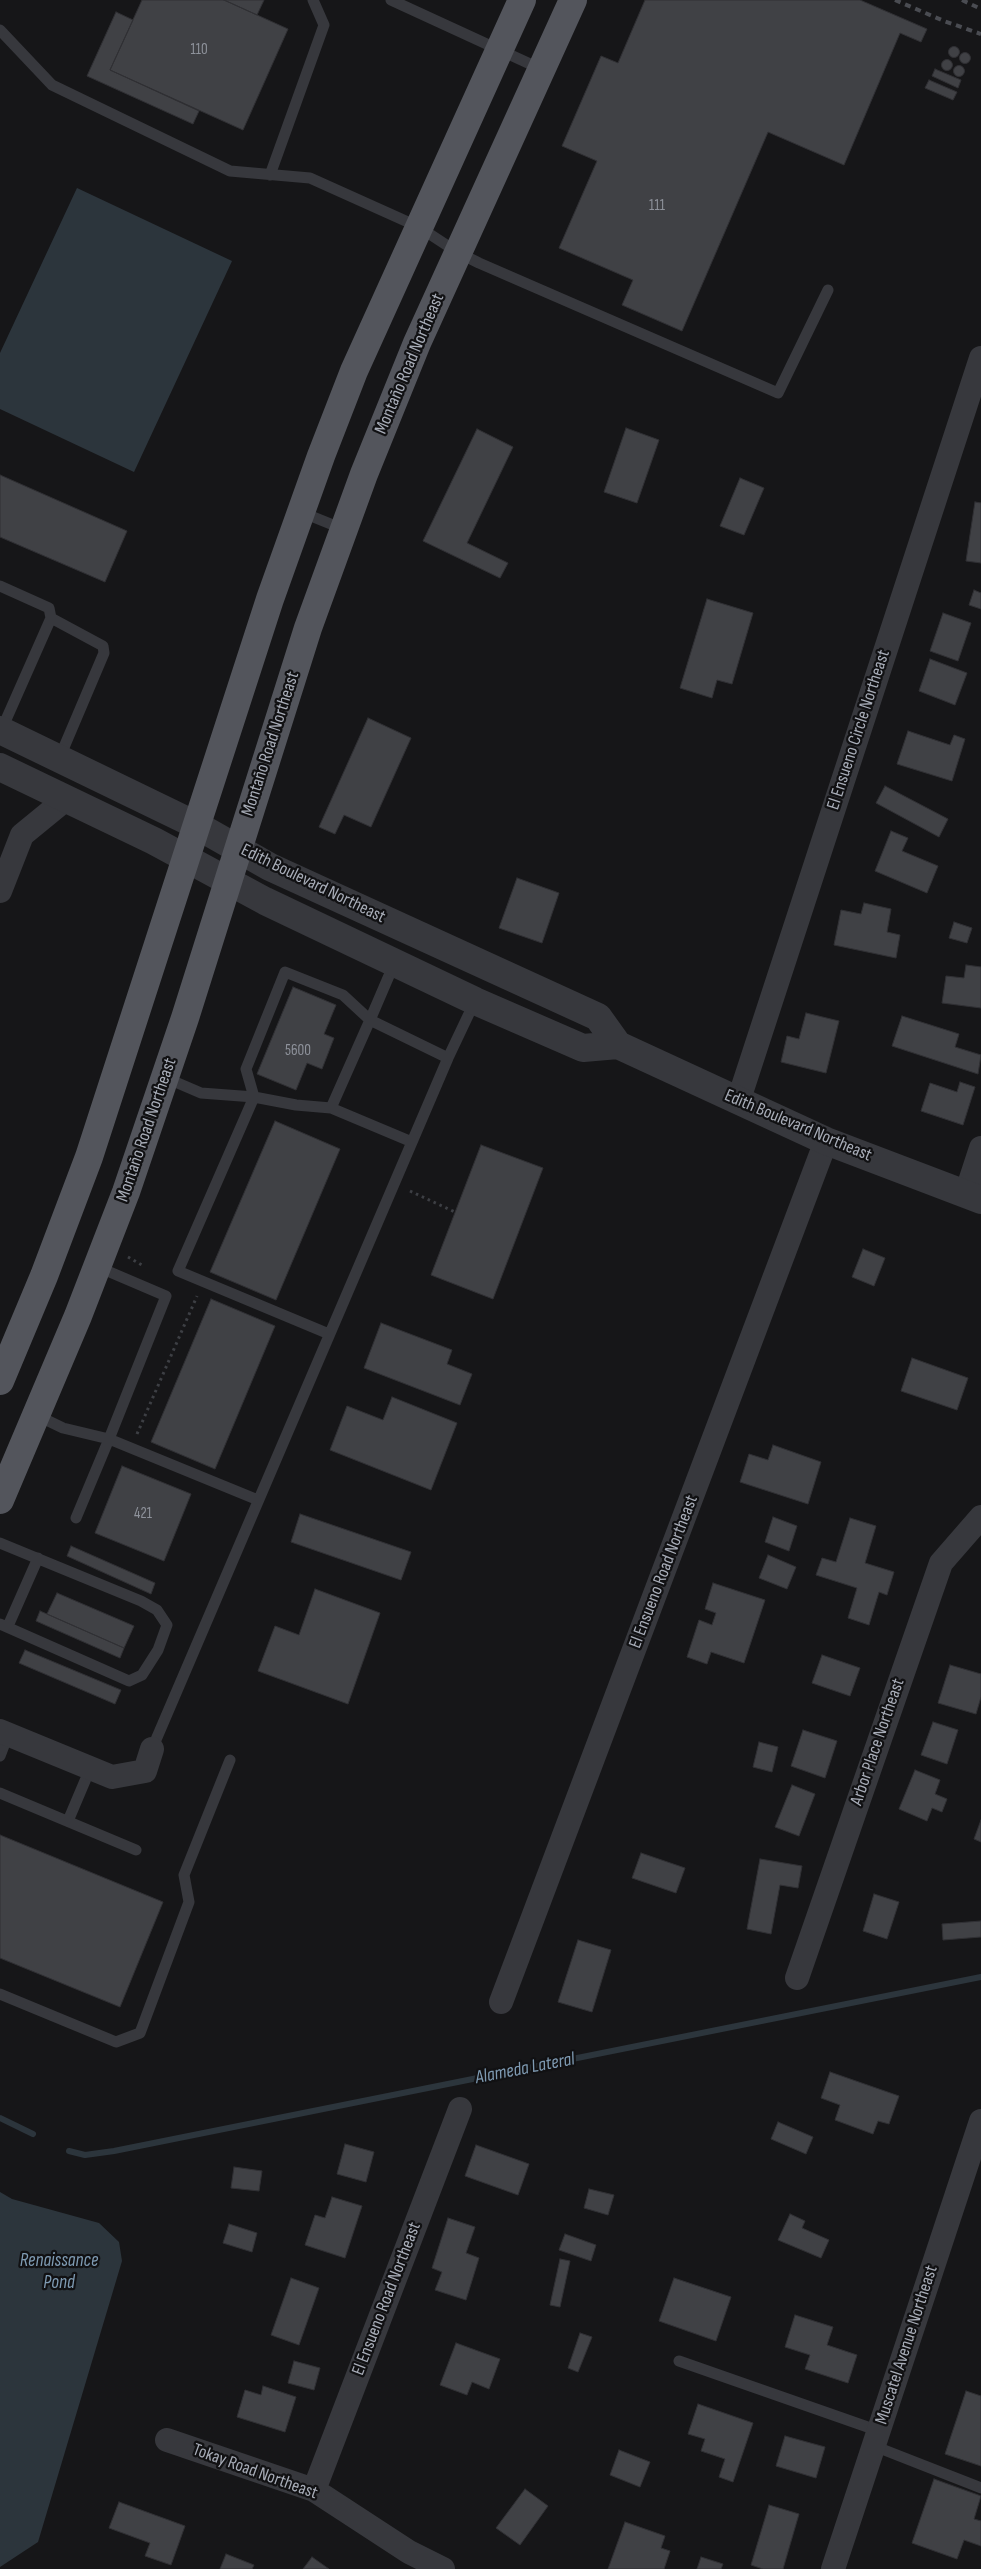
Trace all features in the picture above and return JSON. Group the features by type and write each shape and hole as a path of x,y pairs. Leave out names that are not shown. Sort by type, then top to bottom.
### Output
{"main road":[{"path":"0,1382 44,1276 89,1157 196,825 300,512 354,371 522,0"},
{"name":"Montaño Road Northeast","path":"0,1500 98,1267 166,1078 308,628 343,529 401,381 573,0"}],"street":[{"name":"El Ensueno Circle Northeast","path":"738,1102 981,358"},
{"name":"Edith Boulevard Northeast","path":"1,731 196,825 238,847 270,867 598,1017 618,1045 826,1141 974,1197"},
{"name":"Edith Boulevard Northeast","path":"0,768 186,857 265,901 394,964 583,1048 618,1045"},
{"path":"0,891 22,835 66,799"},
{"name":"El Ensueno Road Northeast","path":"501,2002 826,1141"},
{"path":"974,1197 981,1148"},
{"name":"Arbor Place Northeast","path":"797,1978 941,1563 981,1517"},
{"path":"3,1741 112,1777 145,1771 152,1749"},
{"name":"El Ensueno Road Northeast","path":"314,2490 460,2109"},
{"name":"Muscatel Avenue Northeast","path":"833,2569 981,2121"},
{"name":"Tokay Road Northeast","path":"167,2440 314,2490 409,2552 443,2569"}],"lane":[{"path":"270,175 324,25 312,0"},
{"path":"391,0 541,69"},
{"path":"0,30 52,85 230,171 310,178 419,227 458,252 778,393 828,290"},
{"path":"300,512 343,529"},
{"path":"0,586 49,608 51,618 1,731"},
{"path":"51,618 103,646 104,653 59,760"},
{"path":"331,1108 394,964"},
{"path":"329,1334 178,1271 254,1097 246,1069 285,972 343,995 370,1020 448,1058"},
{"path":"152,1749 448,1058 475,1000"},
{"path":"166,1078 201,1093 254,1097 296,1106 331,1108 412,1142"},
{"path":"76,1518 166,1296 98,1267"},
{"path":"36,1415 63,1428 109,1439 258,1500"},
{"path":"0,1543 38,1558 141,1601 157,1610 167,1625 158,1650 142,1675 129,1681 4,1625 38,1558"},
{"path":"0,1994 116,2042 140,2033 189,1902 184,1875 230,1760"},
{"path":"68,1821 90,1769"},
{"path":"0,1793 136,1850"},
{"path":"679,2361 876,2439 981,2488"}],"path":[{"path":"410,1191 455,1212"},
{"path":"128,1257 142,1265"},
{"path":"136,1435 199,1290"}],"water":[{"path":"77,188 232,261 134,472 0,409 0,353"},
{"name":"Renaissance Pond","path":"0,2192 12,2199 99,2223 119,2242 122,2261 38,2542 0,2567"}],"building":[{"path":"142,0 224,0 288,29 243,130 110,70"},
{"path":"224,0 264,0 257,15"},
{"path":"645,0 860,0 927,29 921,42 900,33 844,165 768,132 682,331 622,305 633,280 559,248 597,161 562,146 601,56 618,63"},
{"path":"116,12 133,20 110,70 199,111 193,124 87,76"},
{"path":"952,47 956,47 959,52 958,56 952,57 949,54 949,50"},
{"path":"965,52 971,58 965,64 959,58"},
{"path":"945,60 949,60 952,65 951,69 945,70 942,67 942,63"},
{"path":"957,66 961,66 964,71 963,75 957,76 954,73 954,69"},
{"path":"935,69 961,80 958,88 932,76"},
{"path":"929,80 957,92 953,100 925,88"},
{"path":"626,428 659,440 637,503 604,492"},
{"path":"477,429 513,447 467,543 508,563 500,578 423,541"},
{"path":"0,475 127,531 105,582 0,537"},
{"path":"740,478 764,488 744,535 720,526"},
{"path":"975,502 981,503 981,563 966,561"},
{"path":"974,590 981,593 981,609 969,605"},
{"path":"707,599 753,613 732,684 717,680 712,698 680,688"},
{"path":"943,613 971,623 958,661 930,651"},
{"path":"930,659 967,673 955,705 919,691"},
{"path":"368,718 411,738 371,827 344,815 335,834 319,827"},
{"path":"908,731 950,745 954,735 965,739 952,781 897,764"},
{"path":"885,786 948,819 939,837 876,803"},
{"path":"891,831 908,838 902,851 938,866 927,893 875,871"},
{"path":"517,878 559,893 542,943 499,928"},
{"path":"864,903 891,909 887,932 900,935 896,958 834,945 841,910 861,914"},
{"path":"954,922 972,928 967,943 949,938"},
{"path":"966,965 981,967 981,1008 942,1003 946,976 964,978"},
{"path":"293,987 336,1005 324,1034 334,1038 322,1069 307,1063 296,1090 257,1074"},
{"path":"806,1013 839,1021 826,1073 781,1062 787,1036 799,1039"},
{"path":"902,1016 959,1034 955,1047 981,1055 978,1074 892,1046"},
{"path":"960,1082 975,1087 963,1125 921,1111 930,1083 957,1092"},
{"path":"275,1121 340,1149 276,1300 210,1272"},
{"path":"481,1145 543,1168 493,1299 431,1275"},
{"path":"863,1249 885,1258 874,1286 852,1277"},
{"path":"211,1299 275,1326 215,1469 151,1442"},
{"path":"381,1323 452,1350 447,1364 472,1374 460,1405 364,1368"},
{"path":"912,1358 968,1378 957,1410 901,1391"},
{"path":"392,1397 457,1423 431,1490 330,1450 347,1406 383,1420"},
{"path":"773,1445 821,1462 808,1504 740,1482 749,1454 768,1460"},
{"path":"122,1466 191,1494 164,1561 95,1533"},
{"path":"300,1514 411,1552 401,1580 291,1542"},
{"path":"773,1517 797,1526 789,1551 765,1542"},
{"path":"850,1518 876,1526 865,1563 894,1572 887,1595 879,1592 869,1625 848,1618 857,1588 816,1575 822,1558 836,1562"},
{"path":"71,1546 155,1583 151,1594 67,1556"},
{"path":"768,1555 796,1567 787,1589 759,1578"},
{"path":"713,1583 765,1600 744,1663 711,1652 707,1664 687,1657 699,1620 712,1625 716,1613 705,1609"},
{"path":"315,1589 380,1613 348,1704 258,1671 275,1626 299,1635"},
{"path":"57,1593 134,1626 124,1648 47,1614"},
{"path":"40,1611 124,1648 120,1658 36,1621"},
{"path":"25,1650 121,1690 115,1704 19,1663"},
{"path":"822,1655 860,1668 850,1696 812,1683"},
{"path":"950,1665 981,1674 981,1697 976,1714 938,1703"},
{"path":"933,1722 958,1730 947,1764 921,1755"},
{"path":"803,1730 837,1741 825,1778 791,1766"},
{"path":"759,1742 778,1747 772,1772 753,1767"},
{"path":"915,1770 940,1780 935,1794 947,1799 942,1812 932,1808 927,1821 899,1809"},
{"path":"792,1785 815,1794 799,1836 775,1827"},
{"path":"981,1820 981,1842 974,1839"},
{"path":"0,1835 163,1902 120,2007 0,1958"},
{"path":"641,1853 685,1868 676,1893 632,1878"},
{"path":"760,1859 802,1866 798,1888 780,1885 771,1934 747,1929"},
{"path":"874,1894 899,1902 887,1939 863,1931"},
{"path":"981,1921 981,1937 943,1940 942,1924"},
{"path":"578,1940 611,1950 592,2012 558,2002"},
{"path":"830,2072 899,2096 889,2124 878,2121 873,2134 835,2120 840,2105 821,2098"},
{"path":"778,2122 813,2137 806,2154 771,2139"},
{"path":"345,2144 374,2152 366,2182 337,2174"},
{"path":"476,2145 529,2164 518,2195 465,2176"},
{"path":"234,2167 262,2171 259,2191 231,2188"},
{"path":"589,2189 614,2195 608,2215 584,2208"},
{"path":"332,2197 362,2206 345,2258 305,2245 315,2215 325,2218"},
{"path":"790,2214 805,2221 802,2228 829,2240 821,2258 778,2240"},
{"path":"448,2218 475,2227 466,2253 479,2258 466,2300 435,2290 442,2272 432,2268"},
{"path":"229,2224 257,2233 252,2252 223,2243"},
{"path":"565,2234 596,2245 591,2261 559,2250"},
{"path":"560,2259 570,2261 560,2307 550,2305"},
{"path":"291,2278 319,2288 299,2345 271,2335"},
{"path":"674,2278 731,2297 716,2341 659,2321"},
{"path":"795,2315 833,2327 827,2345 857,2355 848,2383 805,2369 810,2355 785,2347"},
{"path":"580,2333 592,2337 578,2372 568,2368"},
{"path":"456,2343 500,2359 489,2389 472,2382 467,2395 440,2385"},
{"path":"294,2361 320,2368 314,2390 288,2383"},
{"path":"263,2386 296,2397 285,2432 237,2417 245,2390 261,2395"},
{"path":"966,2391 981,2396 981,2466 945,2454"},
{"path":"698,2404 753,2423 733,2482 719,2477 725,2459 701,2451 705,2439 688,2434"},
{"path":"785,2436 825,2447 816,2478 776,2466"},
{"path":"619,2450 650,2462 640,2487 610,2475"},
{"path":"934,2479 981,2496 974,2519 981,2521 981,2546 964,2540 957,2559 912,2543"},
{"path":"525,2489 548,2506 520,2545 496,2528"},
{"path":"119,2502 185,2526 171,2565 145,2556 150,2543 109,2528"},
{"path":"769,2505 799,2514 783,2569 763,2569 751,2565"},
{"path":"625,2522 665,2536 661,2548 670,2551 664,2569 608,2569"},
{"path":"226,2554 254,2565 252,2569 220,2569"},
{"path":"312,2557 329,2569 303,2569"},
{"path":"701,2557 723,2564 721,2569 697,2569"}],"waterway":[{"name":"Alameda Lateral","path":"69,2151 85,2155 114,2151 981,1977"},
{"path":"0,2118 33,2134"}],"railway":[{"path":"895,0 944,21 981,34"},
{"path":"962,0 981,9"}]}
